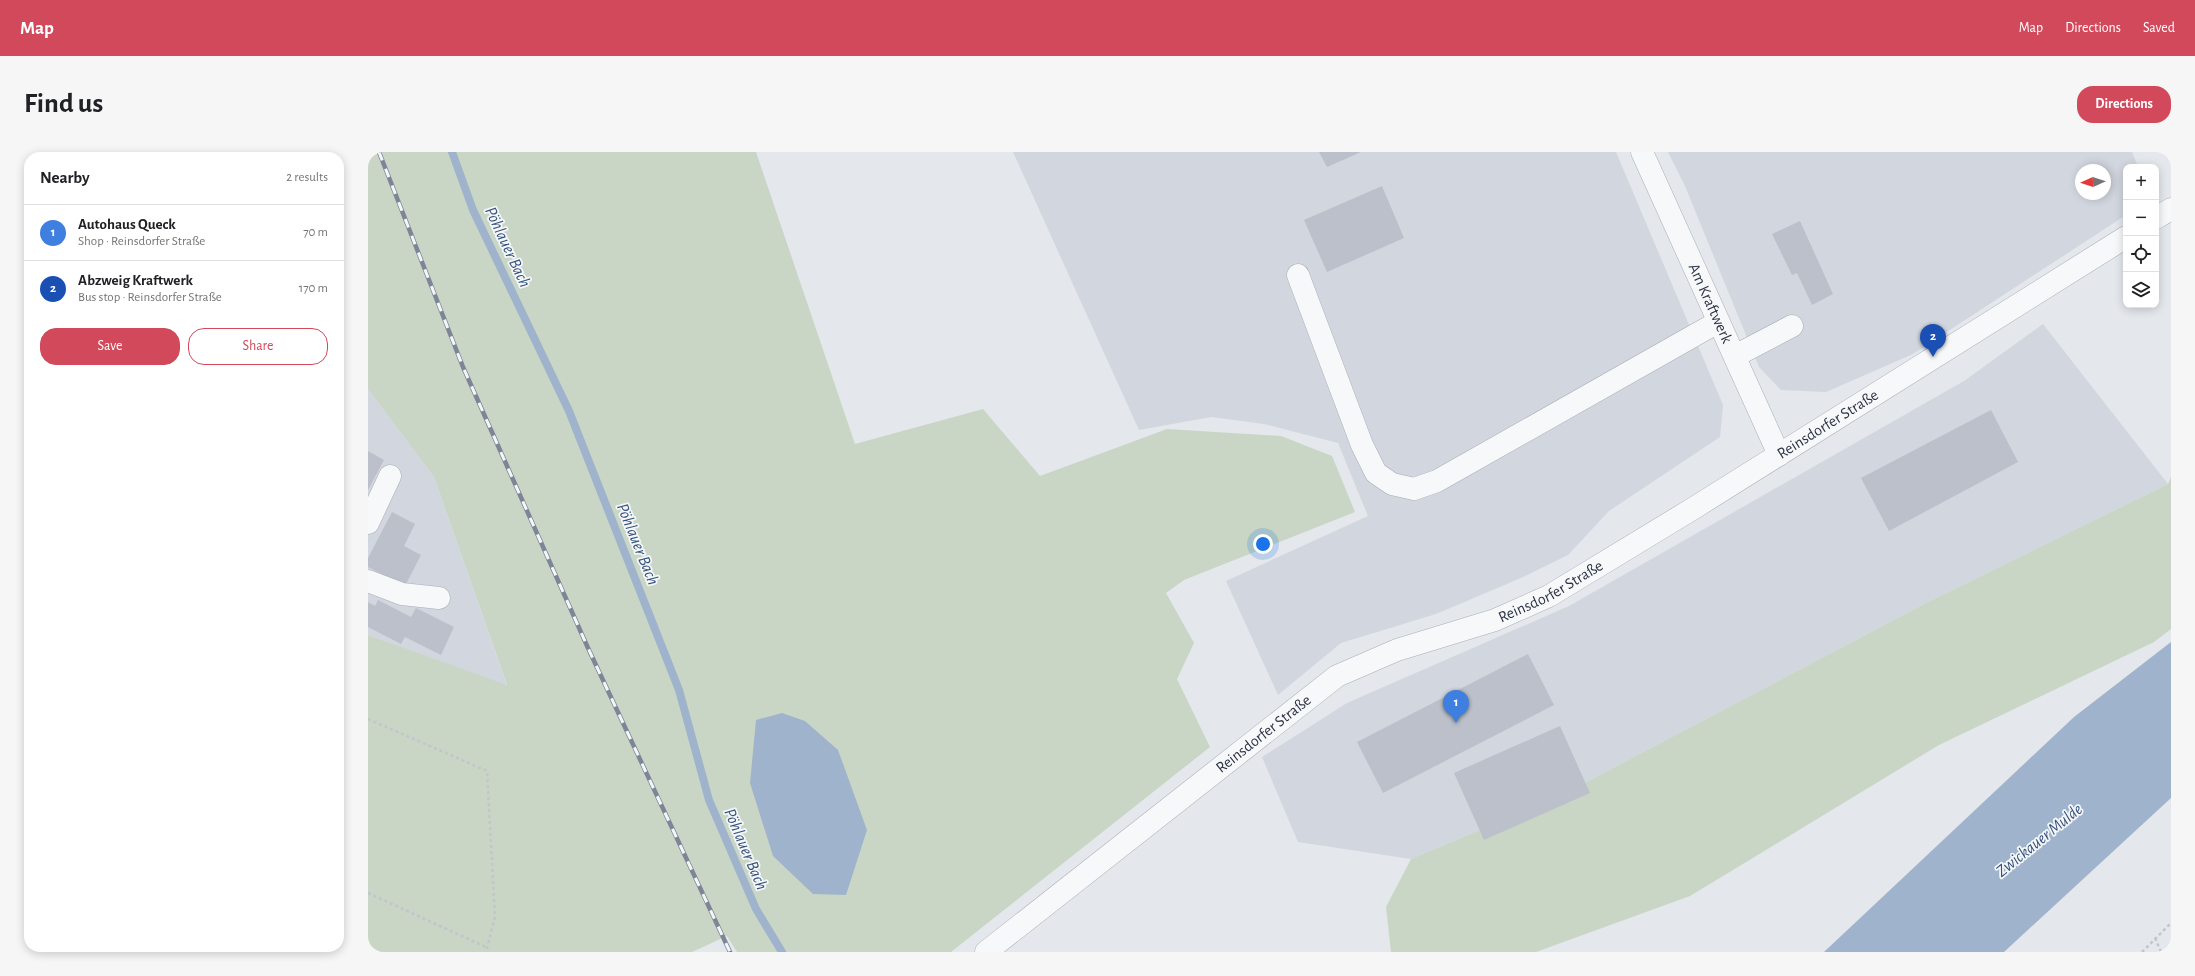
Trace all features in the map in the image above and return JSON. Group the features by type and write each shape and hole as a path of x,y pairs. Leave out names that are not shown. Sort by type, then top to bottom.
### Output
{"street":[{"name":"Am Kraftwerk","path":"1642,152 1779,455"},
{"path":"2159,216 2171,208"},
{"name":"Reinsdorfer Straße","path":"986,952 1337,676 1397,650 1495,620 1549,596 1779,455 2123,238"},
{"path":"1298,275 1362,445 1376,472 1392,484 1414,489 1437,481 1718,322"},
{"path":"1735,356 1792,326"},
{"path":"368,523 390,476"},
{"path":"368,581 402,594 440,598"}],"path":[{"path":"368,719 487,771 495,917 486,952"},
{"path":"368,893 488,948"},
{"path":"2142,952 2171,922"},
{"path":"2155,938 2161,952"}],"shaded area":[{"path":"1013,152 1616,152 1723,405 1720,437 1609,511 1568,555 1521,578 1436,614 1341,643 1278,695 1226,581 1368,516 1338,443 1264,424 1211,417 1139,430"},
{"path":"1668,152 2132,152 2137,164 2123,164 2123,217 1913,354 1826,392 1781,390 1759,367 1685,186"},
{"path":"2043,324 2168,484 1928,602 1560,796 1411,859 1298,842 1262,757 1347,703 1569,606 1964,381"},
{"path":"368,389 434,477 507,686 368,635"}],"green space":[{"path":"368,152 756,152 855,444 983,409 1040,476 1167,429 1281,436 1332,456 1355,512 1184,580 1166,593 1194,643 1177,679 1210,747 951,952 737,952 727,936 692,952 368,952 368,635 507,685 434,477 368,389"},
{"path":"2171,477 2171,629 2154,642 1939,745 1690,896 1536,952 1391,952 1386,907 1411,859 1560,796 1928,602 2168,484"}],"water":[{"name":"Zwickauer Mulde","path":"2171,642 2171,798 2004,952 1824,952 2074,717"},
{"path":"782,713 805,721 838,750 867,830 846,895 813,894 773,856 750,783 756,720"}],"building":[{"path":"1319,152 1361,152 1327,167"},
{"path":"1382,186 1404,238 1327,272 1304,220"},
{"path":"1800,221 1833,294 1812,305 1797,273 1792,275 1772,234"},
{"path":"1991,410 2018,462 1889,531 1861,478"},
{"path":"368,451 384,460 368,490"},
{"path":"392,512 415,524 404,546 421,555 405,586 368,567 368,558"},
{"path":"378,600 411,617 416,608 454,627 441,655 405,637 401,644 368,627 368,602 375,606"},
{"path":"1528,654 1554,705 1383,793 1357,742"},
{"path":"1560,726 1590,793 1484,840 1454,773"}],"waterway":[{"name":"Pöhlauer Bach","path":"452,152 473,210 569,411 679,690 709,800 756,909 782,952"}],"railway":[{"path":"379,152 463,367 588,648 730,952"}],"place":[{"name":"Abzweig Kraftwerk","path":"1933,357"},
{"name":"Autohaus Queck","path":"1456,723"}]}
